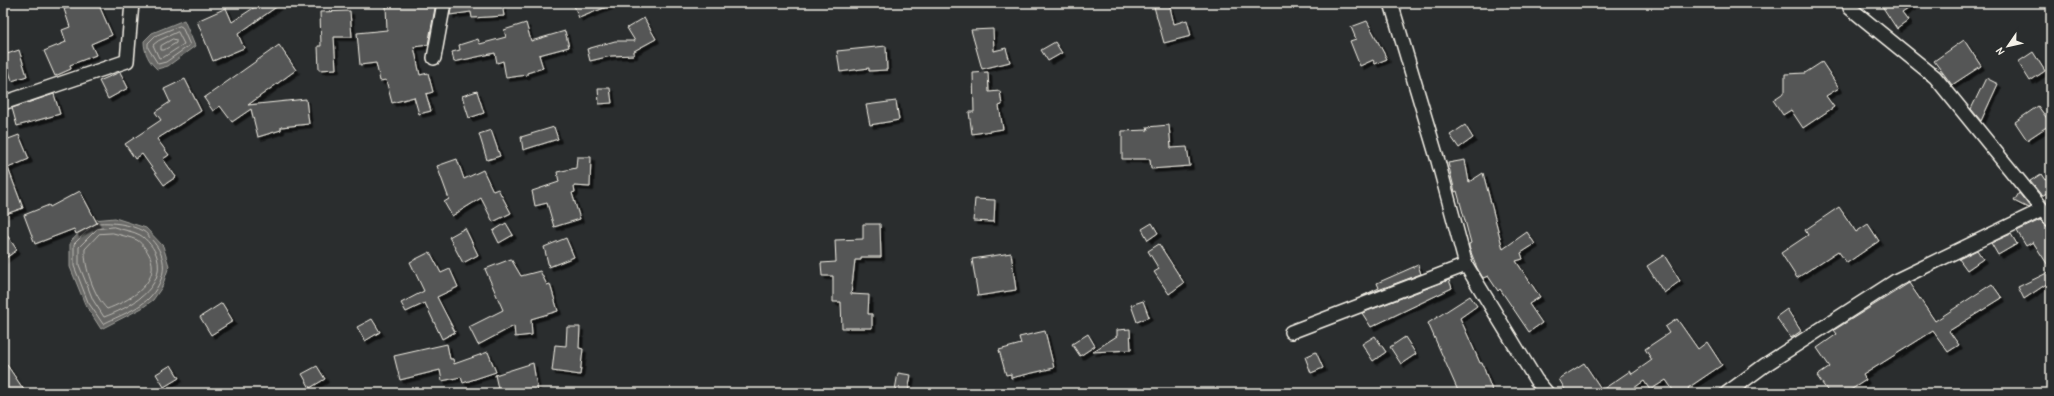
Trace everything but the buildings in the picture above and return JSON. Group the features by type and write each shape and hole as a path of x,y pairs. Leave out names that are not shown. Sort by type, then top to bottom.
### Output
{"street":[{"path":"3,103 127,61 132,3"},
{"path":"434,58 444,3"},
{"path":"1392,3 1438,161 1466,265 1536,380 1547,393"},
{"path":"1727,393 1765,365 1897,280 2047,215 1935,77 1850,8 1849,3"},
{"path":"1291,332 1466,265"}],"water":[{"path":"184,20 195,46 168,66 157,69 148,56 144,41 152,33"},
{"path":"115,218 146,228 163,246 169,266 162,287 153,300 142,308 101,329 85,304 70,267 70,242 93,220"}]}
